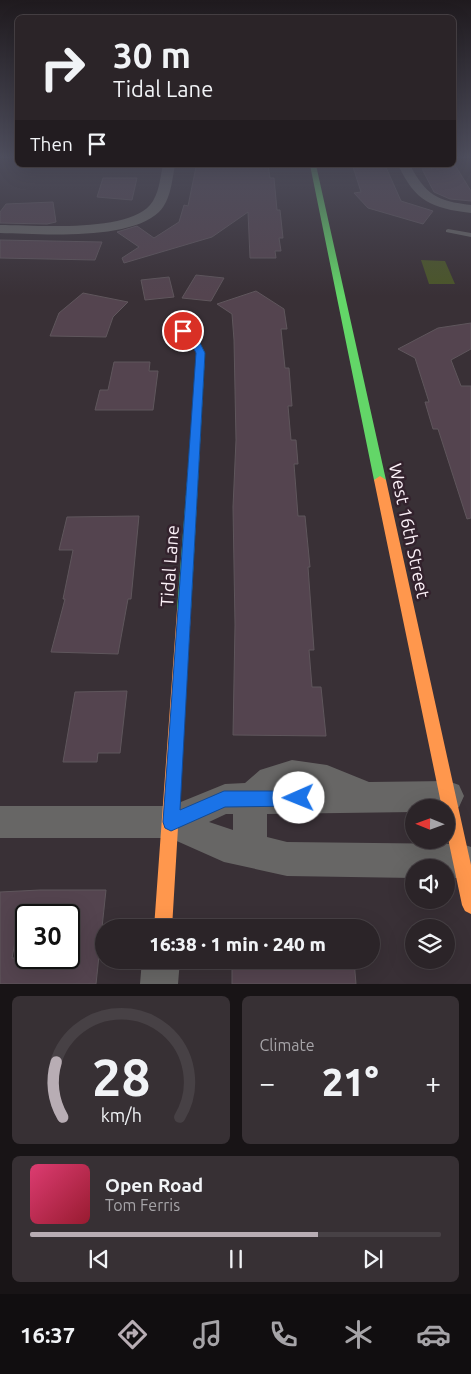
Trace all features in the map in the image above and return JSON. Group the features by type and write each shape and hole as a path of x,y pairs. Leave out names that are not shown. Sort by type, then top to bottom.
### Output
{"street":[{"path":"0,229 76,229 131,222 146,216 158,204"},
{"name":"West 16th Street","path":"321,204 471,905"},
{"path":"443,204 471,208"},
{"name":"Tidal Lane","path":"164,919 201,353 193,337 173,325"},
{"path":"0,822 171,822 224,799 448,796"},
{"path":"250,800 250,851"},
{"path":"171,822 224,846 287,859 462,861"},
{"path":"159,984 160,969"}],"lane":[{"path":"448,231 471,235"}],"green space":[{"path":"421,260 445,261 455,284 429,284"}],"building":[{"path":"6,204 53,204 56,222 47,224 0,223 0,212"},
{"path":"188,204 276,204 277,210 280,210 283,238 279,238 281,251 275,251 276,258 250,258 248,212 212,237 124,263 122,258 139,247 117,232 137,226 154,238 179,222 184,205 188,206"},
{"path":"364,204 410,204 433,211 423,224 368,208"},
{"path":"0,240 102,242 95,260 0,258"},
{"path":"196,275 224,278 211,301 182,298"},
{"path":"169,277 174,297 145,300 141,280"},
{"path":"256,291 284,309 287,329 281,329 285,368 289,368 292,406 288,406 291,440 296,440 298,464 294,464 298,516 305,516 310,567 308,567 314,650 309,650 312,687 321,687 326,736 233,735 235,625 233,507 236,440 234,340 232,314 217,304"},
{"path":"83,293 128,302 113,317 106,337 50,336 59,313"},
{"path":"471,323 471,349 451,360 461,386 471,386 471,518 467,519 438,429 433,429 425,402 429,402 415,358 398,349 438,328"},
{"path":"114,362 150,362 149,371 158,371 153,410 95,410 100,390 108,390"},
{"path":"139,516 131,599 128,599 118,654 51,652 65,599 63,599 73,550 59,550 67,517"},
{"path":"127,691 120,753 98,753 97,762 63,762 75,692"},
{"path":"106,890 103,919 95,919 95,969 98,969 96,984 0,984 0,892"},
{"path":"232,969 355,969 356,984 232,984"}],"traffic: fast":[{"path":"321,204 380,480"},
{"path":"173,325 193,337 201,353 184,610"}],"traffic: slow":[{"path":"380,480 471,905"},
{"path":"164,919 184,610"}],"route":[{"path":"183,331 193,337 201,353 171,822 224,799 299,798"}]}
